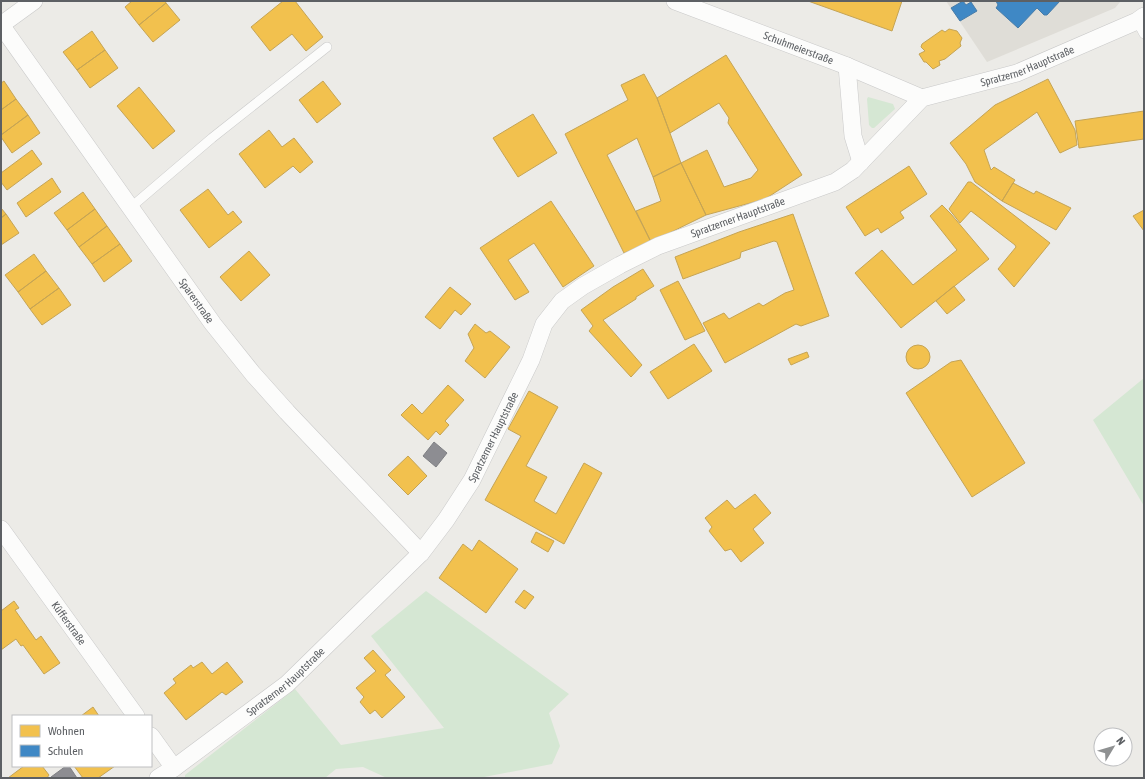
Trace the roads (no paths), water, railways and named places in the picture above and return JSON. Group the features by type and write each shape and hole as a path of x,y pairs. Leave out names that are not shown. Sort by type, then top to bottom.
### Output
{"street":[{"path":"1,25 34,1"},
{"name":"Schuhmeierstraße","path":"675,1 847,66 922,98"},
{"name":"Spratzerner Hauptstraße","path":"158,778 174,768 287,684 421,553 446,520 472,480 531,360 544,324 562,301 583,286 620,264 658,246 835,182 846,176 922,98 1017,73 1142,24"},
{"name":"Sparerstraße","path":"1,25 213,324 253,374 287,412 421,553"},
{"path":"847,66 853,136 861,162"},
{"name":"Küfferstraße","path":"4,541 135,715"},
{"path":"152,737 174,768"}],"lane":[{"path":"130,208 212,138 327,47"}]}
